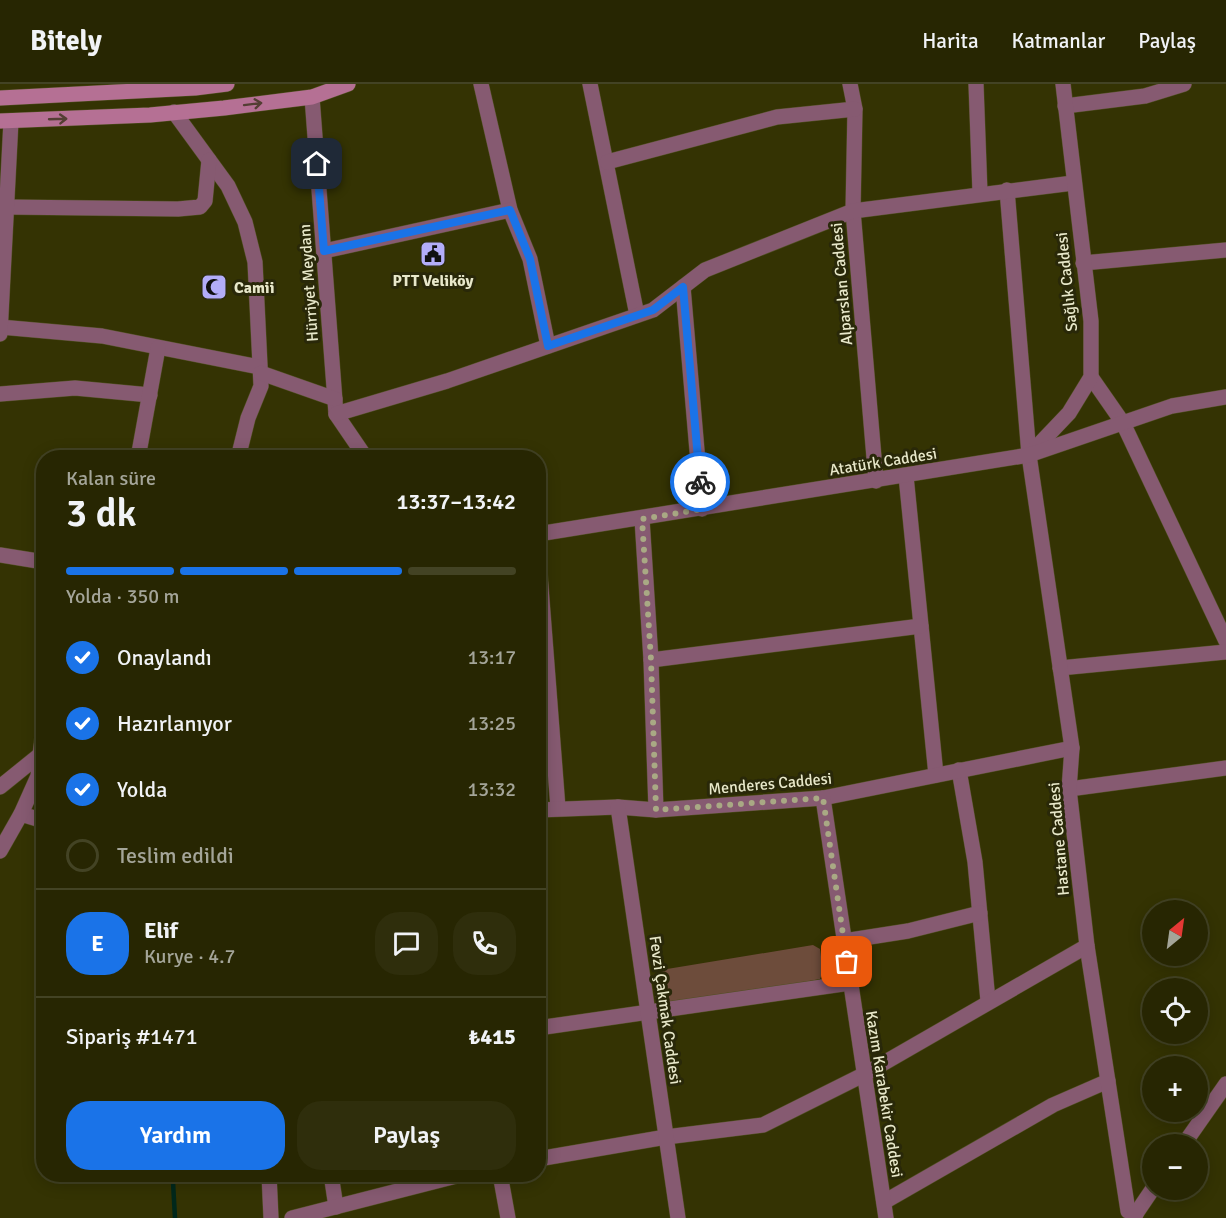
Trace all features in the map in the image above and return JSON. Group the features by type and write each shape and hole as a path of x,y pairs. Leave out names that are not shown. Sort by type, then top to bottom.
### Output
{"main road":[{"path":"0,98 227,84"},
{"path":"5,121 174,112 312,98 348,84"}],"street":[{"path":"481,84 510,210 530,259 548,346"},
{"path":"590,84 608,162 637,315"},
{"name":"Alparslan Caddesi","path":"850,84 855,109 853,211 876,480"},
{"path":"976,84 980,194"},
{"name":"Sağlık Caddesi","path":"1063,84 1090,321 1091,376"},
{"path":"1065,106 1145,96 1184,84"},
{"name":"Hürriyet Meydanı","path":"312,98 336,407"},
{"path":"608,162 777,117 855,109"},
{"path":"174,112 228,186 245,222 252,252 261,386 248,418 239,450"},
{"path":"0,334 6,207 5,121"},
{"path":"6,207 178,209 200,207 205,201 209,160"},
{"path":"336,407 548,346 653,310 705,270 853,211 1073,183"},
{"name":"Hastane Caddesi","path":"1007,190 1029,455 1072,748 1069,789 1087,946 1128,1211 1134,1216"},
{"path":"324,251 510,210"},
{"path":"1083,263 1226,249"},
{"path":"683,287 702,509"},
{"path":"0,328 102,336 260,370 336,407 361,450"},
{"path":"140,450 159,348"},
{"path":"1029,455 1069,413 1091,376 1123,423 1226,641"},
{"path":"0,394 75,388 150,395"},
{"name":"Atatürk Caddesi","path":"546,533 1029,455 1172,406 1226,398"},
{"path":"906,476 936,774"},
{"path":"642,519 651,660 656,810"},
{"path":"0,555 36,561"},
{"path":"651,660 921,626"},
{"path":"546,652 558,808"},
{"path":"1060,668 1226,652"},
{"name":"Menderes Caddesi","path":"546,809 618,807 656,810 823,798 1072,748"},
{"path":"0,787 36,757"},
{"path":"1069,789 1226,768"},
{"path":"959,770 975,862 988,1001"},
{"path":"0,851 21,814 36,780"},
{"name":"Kazım Karabekir Caddesi","path":"823,798 886,1218"},
{"name":"Fevzi Çakmak Caddesi","path":"618,807 678,1218"},
{"path":"21,814 36,819"},
{"path":"843,941 908,931 980,914"},
{"path":"546,1158 666,1137 763,1125 863,1075 1087,946"},
{"path":"546,1027 850,983"},
{"path":"884,1202 1053,1105 1108,1081"},
{"path":"1191,1134 1226,1085"},
{"path":"269,1182 271,1218"},
{"path":"332,1182 336,1207"},
{"path":"292,1218 433,1182"},
{"path":"501,1182 508,1218"},
{"path":"1134,1216 1145,1200"}],"shaded area":[{"path":"813,945 820,949 823,971 820,979 665,1009 656,1003 653,976 661,970"}],"waterway":[{"path":"173,1182 175,1218"}],"way so far":[{"path":"700,482 702,509 642,519 651,660 656,810 823,798 847,962"}],"place":[{"name":"PTT Veliköy","path":"433,254"},
{"name":"Camii","path":"214,287"}],"route":[{"path":"317,164 324,251 510,210 530,259 548,346 653,310 683,287 700,482"}]}
